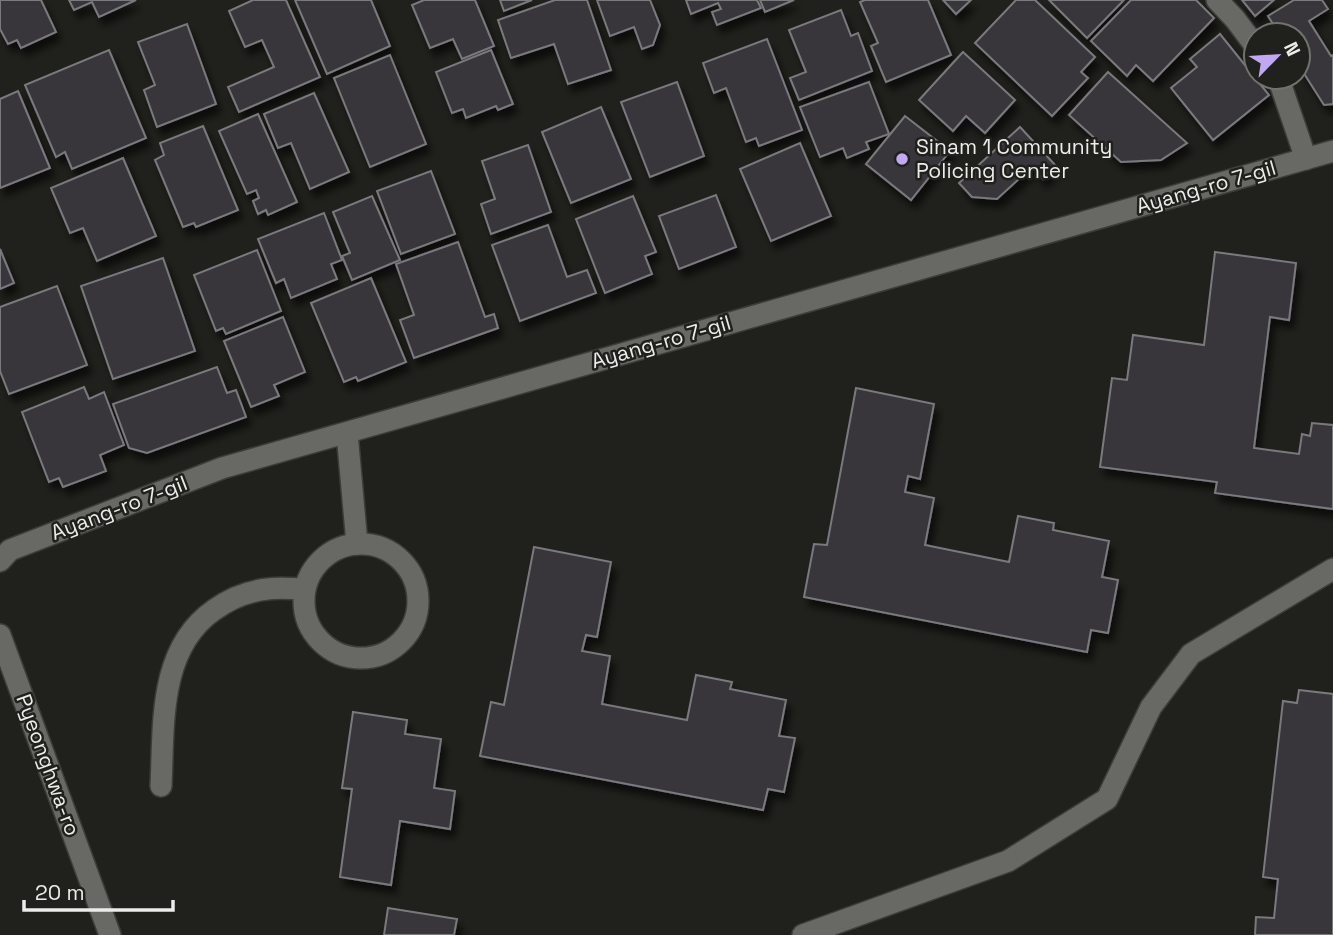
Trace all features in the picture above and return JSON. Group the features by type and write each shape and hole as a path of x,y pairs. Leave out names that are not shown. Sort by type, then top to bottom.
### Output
{"street":[{"path":"1217,0 1242,27"},
{"path":"1283,91 1306,159"},
{"name":"Ayang-ro 7-gil","path":"0,561 10,550 222,468 1333,151"},
{"path":"347,433 357,544"},
{"path":"357,544 374,545 392,552 406,565 415,581 418,600 416,618 408,635 395,648 378,656 360,659 341,655 326,646 313,632 305,614 305,589 309,576 320,560 336,549 357,544"},
{"path":"803,935 1008,861 1107,799 1151,707 1191,654 1333,569"},
{"path":"161,786 166,692 175,659 197,621 229,599 267,589 305,589"},
{"name":"Pyeonghwa-ro","path":"0,635 110,935"}],"building":[{"path":"0,0 41,0 56,32 21,48 17,40 8,44 0,29"},
{"path":"69,0 136,0 99,17 92,2 74,10"},
{"path":"253,0 286,0 320,77 239,112 228,87 274,67 262,40 245,47 229,11"},
{"path":"295,0 371,0 390,46 327,74"},
{"path":"424,0 475,0 494,46 462,59 453,39 430,48 412,5"},
{"path":"500,0 532,0 504,11"},
{"path":"555,0 587,0 611,70 568,84 554,44 511,58 498,20"},
{"path":"597,0 650,0 660,25 653,45 642,49 634,27 610,36"},
{"path":"686,0 757,0 761,8 717,25 712,12 721,9 718,3 691,14"},
{"path":"760,0 794,0 765,12"},
{"path":"928,0 951,55 886,82 871,46 878,43 860,2"},
{"path":"943,0 971,0 956,14"},
{"path":"1016,0 1035,0 1095,57 1081,72 1088,78 1052,116 975,43"},
{"path":"1049,0 1124,0 1087,38"},
{"path":"1131,0 1196,0 1214,18 1153,81 1136,65 1127,76 1091,41"},
{"path":"1242,0 1274,0 1255,16"},
{"path":"1294,0 1322,0 1328,9 1309,21 1271,21 1268,16"},
{"path":"841,10 851,36 858,33 872,71 799,100 790,78 806,72 789,30"},
{"path":"187,24 216,104 157,127 144,90 155,85 138,42"},
{"path":"1312,26 1331,56 1333,55 1333,104 1324,105 1312,86"},
{"path":"1220,34 1242,61 1242,91 1266,91 1269,95 1213,140 1171,88 1197,67 1190,59"},
{"path":"767,39 802,130 759,146 756,138 746,142 726,88 714,93 703,63"},
{"path":"109,50 146,138 72,169 65,152 56,157 25,85"},
{"path":"491,50 513,104 498,110 496,106 466,118 463,109 452,113 436,72"},
{"path":"963,52 1015,100 985,133 966,116 953,131 919,100"},
{"path":"390,55 426,144 370,167 334,78"},
{"path":"1108,72 1187,143 1161,160 1121,162 1069,115"},
{"path":"677,82 704,156 650,177 621,102"},
{"path":"869,82 889,134 866,142 869,149 847,158 843,148 820,157 800,107"},
{"path":"18,91 50,168 0,188 0,99"},
{"path":"314,93 349,172 310,189 291,143 278,148 264,114"},
{"path":"601,107 631,179 571,203 542,132"},
{"path":"258,114 297,202 268,215 266,210 258,214 253,201 259,198 256,190 247,194 219,131"},
{"path":"905,116 950,151 911,200 866,164"},
{"path":"203,126 238,210 196,227 194,223 183,227 155,160 164,155 160,143"},
{"path":"1020,127 1056,166 1043,179 1032,167 997,199 972,197 959,183"},
{"path":"800,143 831,216 771,241 740,169"},
{"path":"528,145 551,212 491,234 481,204 495,199 482,161"},
{"path":"123,158 156,236 97,261 83,228 70,233 51,188"},
{"path":"431,171 455,234 401,254 377,191"},
{"path":"716,195 736,247 679,269 659,216"},
{"path":"372,196 400,260 352,280 342,256 350,253 333,212"},
{"path":"633,196 656,252 645,256 652,274 605,293 576,219"},
{"path":"324,213 342,260 331,264 337,279 291,298 284,279 276,283 258,239"},
{"path":"548,225 567,277 587,270 596,293 520,321 492,245"},
{"path":"458,242 485,317 494,314 498,328 414,358 400,320 414,315 396,264"},
{"path":"0,249 14,283 0,289"},
{"path":"257,250 281,311 226,334 223,328 216,331 194,275"},
{"path":"1215,252 1296,263 1289,320 1270,317 1254,448 1299,454 1302,434 1310,436 1312,423 1333,425 1333,509 1215,493 1217,482 1100,467 1112,378 1127,380 1133,335 1204,345"},
{"path":"163,258 195,351 113,379 81,286"},
{"path":"371,278 406,362 358,381 356,377 344,382 311,303"},
{"path":"57,286 87,365 9,394 0,371 0,307"},
{"path":"283,317 305,372 274,385 279,396 251,407 224,341"},
{"path":"217,367 227,393 236,390 246,417 147,453 129,448 113,404"},
{"path":"84,387 89,399 104,392 124,445 100,455 106,471 63,487 59,478 49,482 22,412"},
{"path":"856,388 934,404 920,479 908,476 905,492 934,498 925,545 1009,562 1018,516 1054,523 1053,530 1109,541 1102,577 1118,580 1108,633 1091,630 1087,652 804,597 814,544 827,545"},
{"path":"534,547 611,562 597,637 586,635 582,651 610,656 602,704 687,720 696,675 732,682 730,689 786,700 779,736 795,738 784,792 768,789 763,810 480,756 491,702 504,705"},
{"path":"1299,690 1333,694 1333,935 1255,935 1256,917 1274,918 1278,879 1263,877 1283,701 1297,703"},
{"path":"353,712 407,720 405,734 441,739 434,788 455,791 450,829 400,821 391,885 340,877 352,789 342,788"},
{"path":"388,908 457,919 454,935 384,935"}],"place":[{"name":"Sinam 1 Community Policing Center","path":"902,159"}]}
